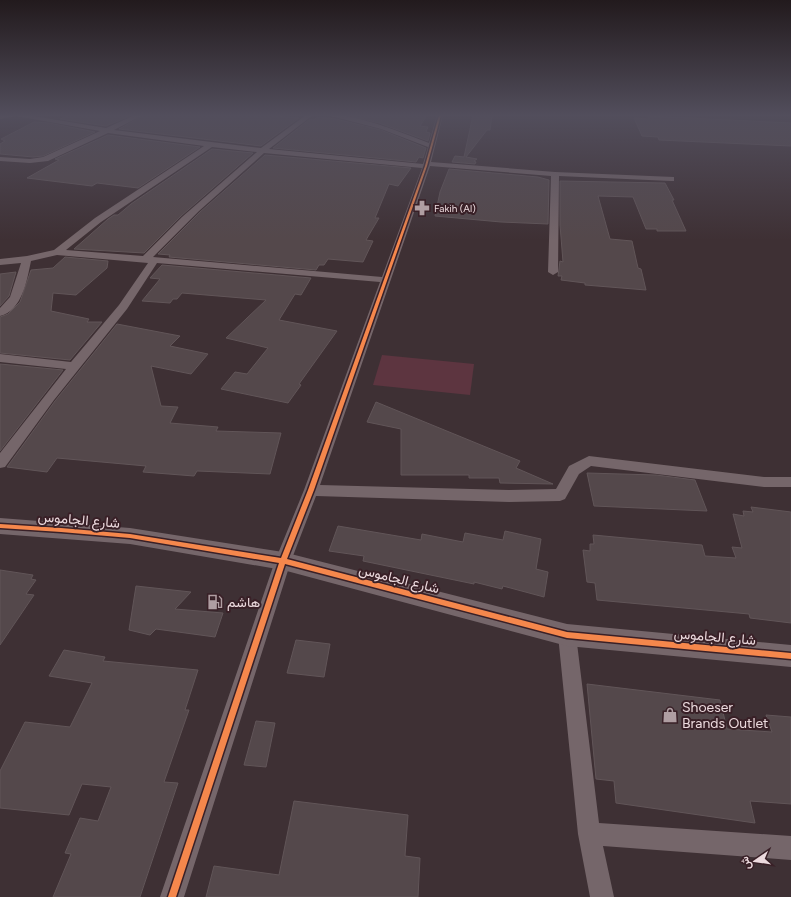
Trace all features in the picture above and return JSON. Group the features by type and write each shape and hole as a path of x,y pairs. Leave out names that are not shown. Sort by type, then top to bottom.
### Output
{"street":[{"path":"0,159 30,161 50,157"},
{"path":"56,252 98,220 193,157"},
{"path":"0,463 74,366 124,307 150,261 174,229 255,157"},
{"path":"355,157 555,174 671,179"},
{"path":"172,897 283,561 311,490 429,157"},
{"path":"553,272 555,174"},
{"path":"0,262 27,259 56,252 386,280"},
{"path":"0,313 9,307 15,299 27,259"},
{"path":"0,358 74,366"},
{"path":"311,490 509,496 560,495 574,470 589,461 764,482 791,482"},
{"name":"شارع الجاموس","path":"0,526 130,536 283,561 568,634 791,656"},
{"path":"568,634 590,834 602,897"},
{"path":"590,834 791,848"}],"shaded area":[{"path":"382,355 474,364 470,395 373,385"}],"building":[{"path":"60,157 185,157 138,188 97,183 92,186 27,178 59,160 55,159"},
{"path":"200,157 249,157 181,216 144,253 74,249 108,219 114,215 118,215 131,204"},
{"path":"263,157 286,157 411,168 398,186 389,184 375,218 379,218 366,240 373,241 363,262 328,259 324,265 319,265 316,270 169,257 170,255 158,254 200,212"},
{"path":"363,157 423,157 419,157 416,162"},
{"path":"455,157 477,159 474,161 476,162 475,164 452,162"},
{"path":"449,169 538,177 549,180 548,224 501,222 435,216 440,192"},
{"path":"560,181 665,183 674,200 672,200 686,231 657,231 657,229 646,229 633,197 598,196 610,239 632,241 638,268 641,269 646,290 585,285 585,283 561,280 562,276 558,276 560,261 563,262 560,225"},
{"path":"65,257 108,261 107,268 76,295 53,293 51,311 89,319 87,322 102,322 70,360 0,353 0,317 8,314 20,302 31,270 53,268"},
{"path":"162,265 311,278 301,295 295,294 279,320 337,331 299,384 301,385 288,403 221,389 235,372 247,374 268,348 226,338 266,300 182,293 177,299 173,299 170,303 142,301 160,279 150,278"},
{"path":"16,272 9,296 0,306 0,274"},
{"path":"117,324 180,336 170,346 208,354 191,374 151,366 161,406 178,407 170,423 218,427 216,431 281,433 270,474 197,471 194,476 143,472 146,466 57,458 47,472 7,467 55,401"},
{"path":"0,364 63,370 0,451"},
{"path":"376,402 520,461 516,468 553,484 500,483 499,478 469,478 469,475 401,475 401,429 367,422"},
{"path":"587,473 656,475 695,480 707,511 594,506"},
{"path":"751,507 791,512 791,623 750,618 749,614 597,600 595,583 587,582 583,550 590,551 590,544 594,544 593,535 702,545 705,556 736,558 732,547 742,548 733,514 744,516 743,511 753,512"},
{"path":"338,526 421,540 422,534 463,542 465,533 503,540 505,531 541,539 536,569 548,572 544,597 503,586 502,589 474,582 474,584 363,561 364,556 329,551"},
{"path":"0,570 33,575 31,579 36,580 26,594 34,595 0,645"},
{"path":"136,586 191,592 175,609 223,613 215,637 156,629 150,635 129,630"},
{"path":"296,640 330,644 324,677 287,673"},
{"path":"64,650 105,657 103,661 198,670 185,710 189,710 164,782 178,783 140,897 53,897 71,854 65,853 80,818 98,821 111,787 82,784 69,815 0,808 0,771 25,722 70,727 92,683 49,676"},
{"path":"587,684 720,700 727,729 772,732 766,715 791,717 791,804 750,801 755,823 616,803 614,781 596,779"},
{"path":"256,721 275,723 266,767 244,765"},
{"path":"294,801 408,815 405,856 420,858 418,897 206,897 214,866 279,875"}],"cycle path":[{"path":"172,897 283,561 311,490 429,157"},
{"path":"0,526 130,536 283,561 567,635 791,656"}],"place":[{"name":"Fakih (Al)","path":"422,208"},
{"name":"هاشم","path":"215,602"},
{"name":"Shoeser Brands Outlet","path":"670,715"}]}
